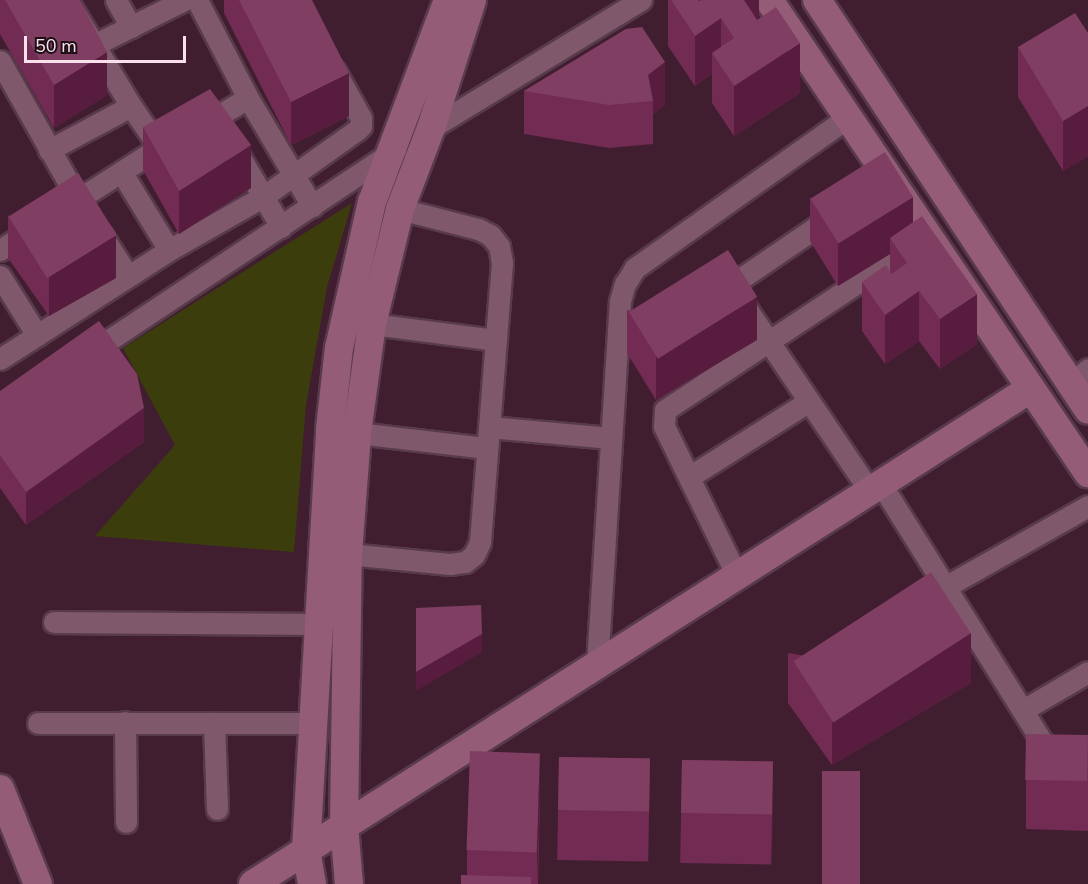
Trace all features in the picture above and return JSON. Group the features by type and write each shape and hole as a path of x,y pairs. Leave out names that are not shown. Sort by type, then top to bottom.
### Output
{"street":[{"path":"67,0 131,106 159,147"},
{"path":"116,0 131,27"},
{"path":"94,45 184,0"},
{"path":"197,0 248,98 312,206"},
{"path":"312,884 306,850 330,429 339,348 372,202 448,0"},
{"path":"349,884 344,826 348,554 357,433 372,324 400,209 431,128 472,0"},
{"path":"70,365 393,151 641,0"},
{"path":"769,0 848,117 878,185 927,236 1088,473"},
{"path":"818,0 1073,374 1088,409"},
{"path":"0,358 169,249 264,196 361,126 361,118 324,49"},
{"path":"0,62 78,200 128,276"},
{"path":"0,250 159,147 248,98"},
{"path":"49,150 131,106"},
{"path":"217,117 281,227"},
{"path":"597,665 620,301 625,284 635,268 848,117"},
{"path":"122,173 169,249"},
{"path":"700,303 731,286 849,205"},
{"path":"348,554 450,564 465,562 474,555 480,542 502,263 499,246 490,235 478,229 400,209"},
{"path":"738,576 664,426 665,410 927,236"},
{"path":"0,276 37,335"},
{"path":"731,286 809,401 876,488 945,587 1066,780"},
{"path":"372,324 495,340"},
{"path":"617,347 638,336"},
{"path":"254,884 1030,390 1073,374"},
{"path":"689,477 809,401"},
{"path":"489,427 611,438"},
{"path":"357,433 487,448"},
{"path":"945,587 1088,506"},
{"path":"54,622 319,624"},
{"path":"1023,710 1088,672"},
{"path":"125,722 126,822"},
{"path":"38,723 314,723"},
{"path":"214,723 217,809"},
{"path":"0,789 38,884"}],"shaded area":[{"path":"352,203 327,287 306,405 294,552 95,536 175,445 123,348"}],"building":[{"path":"5,0 80,0 107,52 54,85"},
{"path":"239,0 312,0 349,73 291,102"},
{"path":"671,0 744,0 757,20 776,7 800,43 734,86 712,53 734,38 721,18 695,36"},
{"path":"1075,13 1088,33 1088,106 1063,121 1018,47"},
{"path":"642,27 665,62 648,75 653,101 609,105 524,91 626,29"},
{"path":"210,89 251,145 179,191 143,127"},
{"path":"885,152 913,197 838,244 810,199"},
{"path":"78,173 117,235 47,278 8,216"},
{"path":"922,216 977,294 940,319 919,291 885,315 862,282 886,265 892,274 907,263 890,238"},
{"path":"728,250 757,297 658,359 629,312"},
{"path":"99,321 137,374 144,408 26,492 0,455 0,391"},
{"path":"931,572 971,633 833,723 793,661"},
{"path":"481,605 482,634 416,672 416,608"},
{"path":"1026,734 1088,735 1087,781 1025,780"},
{"path":"470,751 540,753 537,852 467,850"},
{"path":"559,757 650,759 649,812 558,810"},
{"path":"682,760 773,762 772,815 681,813"},
{"path":"822,771 860,771 860,884 822,884"},
{"path":"461,875 531,877 531,884 461,884"}]}
